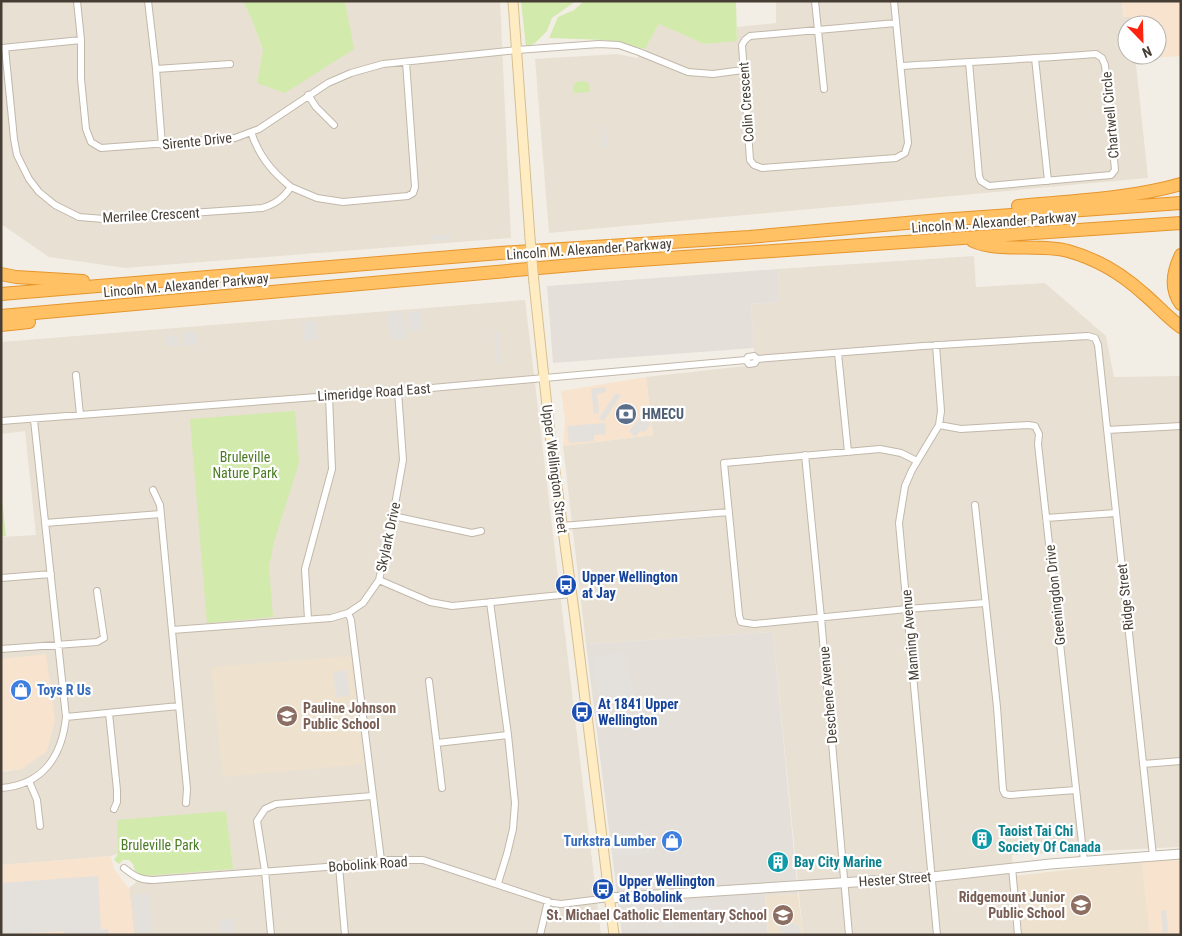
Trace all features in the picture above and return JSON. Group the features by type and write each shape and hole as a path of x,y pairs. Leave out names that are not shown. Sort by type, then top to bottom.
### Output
{"highway":[{"path":"940,220 960,213 1134,194 1161,190 1181,184"},
{"name":"Lincoln M. Alexander Parkway","path":"1,294 491,254 749,237 940,220 1181,203"},
{"name":"Lincoln M. Alexander Parkway","path":"1,316 596,263 1181,224"},
{"path":"969,238 983,246 1035,247 1066,250 1096,260 1118,272 1181,327"},
{"path":"1181,255 1175,269 1173,282 1176,298 1181,304"},
{"path":"1,274 16,277 95,281 113,286"},
{"path":"1,325 141,308 160,302"}],"main road":[{"name":"Upper Wellington Street","path":"513,1 530,238 544,379 614,935"}],"street":[{"name":"Sirente Drive","path":"77,1 86,129 91,142 101,148 162,145 235,138 270,122 328,83 351,73 384,64 517,50 599,44 619,45 688,72 713,74 743,70"},
{"path":"148,1 162,145"},
{"path":"816,1 824,89"},
{"path":"894,1 900,66"},
{"name":"Colin Crescent","path":"896,23 750,36 745,40 742,45 743,70 750,160 754,165 762,168 896,158 904,154 908,148 908,143 900,66"},
{"path":"3,48 81,40"},
{"name":"Merrilee Crescent","path":"3,48 17,155 29,179 39,192 55,205 79,217 104,219 257,209 277,202 292,187"},
{"name":"Chartwell Circle","path":"900,66 1096,54 1102,58 1105,65 1115,170 1111,175 989,186 981,181 969,62"},
{"path":"1035,58 1048,181"},
{"path":"251,132 257,148 276,174 292,187 317,198 343,202 408,196 413,193 415,187 406,62"},
{"path":"156,69 230,64"},
{"path":"308,95 316,107 334,125"},
{"name":"Limeridge Road East","path":"1,421 398,391 746,360 749,364 755,363 758,359 936,345 1088,336 1095,338"},
{"name":"Ridge Street","path":"1095,338 1098,345 1153,856"},
{"name":"Manning Avenue","path":"936,345 941,411 939,425 905,486 899,522 937,935"},
{"path":"838,353 848,452"},
{"path":"76,375 80,415"},
{"name":"Skylark Drive","path":"172,630 331,618 348,613 363,603 379,580 393,516 402,460 398,391"},
{"path":"308,619 305,569 332,470 329,396"},
{"path":"1,788 29,781 40,774 58,752 66,717 34,420"},
{"name":"Greeningdon Drive","path":"939,425 961,429 1028,425 1035,426 1039,434 1046,518 1084,861"},
{"path":"1107,430 1181,426"},
{"path":"918,461 901,453 886,450 724,463 741,622 754,624 985,603"},
{"name":"Deschene Avenue","path":"805,456 849,935"},
{"path":"153,490 158,497 161,514 187,789 186,803"},
{"path":"975,505 997,707 1003,790 1005,794 1010,795 1076,790"},
{"path":"562,526 729,512"},
{"path":"1046,518 1116,513"},
{"path":"45,523 161,514"},
{"path":"393,516 472,533 480,531"},
{"path":"1,578 51,574"},
{"path":"379,580 430,602 452,606 571,594"},
{"path":"1,649 97,642 104,638 97,591"},
{"path":"490,602 508,734 515,803 513,829 508,854 498,883"},
{"path":"348,613 351,620 381,860"},
{"path":"429,681 442,788"},
{"path":"66,717 179,706"},
{"path":"109,713 117,790 117,802 114,809"},
{"path":"437,743 508,734"},
{"path":"1143,764 1181,762"},
{"path":"29,781 38,800 40,826"},
{"path":"271,935 265,872 257,821 265,809 276,804 372,796"},
{"name":"Hester Street","path":"609,898 932,877 1084,861 1181,854"},
{"name":"Bobolink Road","path":"124,868 134,877 143,880 340,866 381,860 423,860 561,904 609,898"},
{"path":"340,866 345,935"},
{"path":"1012,868 1018,935"},
{"path":"540,935 548,901"}],"shaded area":[{"path":"1,1 243,1 263,50 257,83 353,49 345,1 500,1 511,238 125,268 49,257 1,224"},
{"path":"776,1 1122,1 1123,15 1117,15 1117,65 1136,65 1148,178 549,233 535,59 617,54 637,58 645,49 659,24 704,44 737,40 737,27 776,23"},
{"path":"1122,1 1181,1 1181,56 1167,57 1167,15 1123,15"},
{"path":"601,126 606,126 607,147 602,148"},
{"path":"450,234 451,239 432,241 431,236"},
{"path":"974,256 976,287 1045,283 1106,336 1114,377 1181,376 1181,847 1012,855 1018,935 803,935 773,632 586,644 563,446 653,435 646,377 754,365 751,304 780,302 778,269"},
{"path":"778,269 780,302 751,304 754,348 553,363 547,286"},
{"path":"525,300 601,935 134,935 129,888 144,876 232,869 226,811 118,848 118,854 111,856 1,865 1,772 22,769 46,655 1,659 1,537 36,535 25,431 1,434 1,342"},
{"path":"420,310 422,330 408,331 407,312"},
{"path":"403,312 406,339 389,340 389,330 401,329 390,329 387,320 388,313"},
{"path":"316,321 317,340 304,341 302,322"},
{"path":"196,331 197,345 184,346 182,332"},
{"path":"494,332 499,332 501,364 497,365"},
{"path":"165,337 178,337 179,346 165,346"},
{"path":"646,377 653,435 563,446 565,420 561,391"},
{"path":"605,387 606,392 597,394 599,413 594,414 591,389"},
{"path":"616,393 621,395 604,421 599,418"},
{"path":"645,411 651,416 647,420 651,424 644,433 641,430 635,437 629,431"},
{"path":"605,423 606,434 594,435 594,441 569,443 567,426"},
{"path":"773,632 798,894 765,895 768,935 622,935 586,644"},
{"path":"625,652 635,703 600,704 594,658"},
{"path":"46,654 55,721 47,751 22,769 1,771 1,659"},
{"name":"Pauline Johnson Public School","path":"351,656 364,764 223,777 211,667"},
{"path":"347,670 350,696 336,697 333,672"},
{"path":"647,830 649,853 614,857 611,835"},
{"path":"111,856 114,869 129,888 134,935 1,935 1,865"},
{"path":"1181,860 1181,935 1150,935 1142,861"},
{"name":"Ridgemount Junior Public School","path":"1142,861 1150,935 1017,935 1013,876"},
{"path":"98,876 101,930 108,929 109,935 65,935 64,931 1,935 1,883"},
{"path":"697,877 698,885 683,886 682,878"},
{"path":"133,894 149,894 152,932 138,935"},
{"name":"St. Michael Catholic Elementary School","path":"798,894 803,935 768,935 765,895"},
{"path":"739,898 742,898 745,904 746,935 742,935"},
{"path":"701,900 701,913 664,914 663,901"},
{"path":"711,903 714,935 704,935 702,904"},
{"path":"1161,910 1166,910 1168,932 1163,933"},
{"path":"664,917 676,917 676,926 665,927"},
{"path":"233,918 235,935 221,935 219,920"},
{"path":"780,921 789,921 799,926 800,935 781,935"},
{"path":"701,927 701,935 625,935 625,933"}],"green space":[{"path":"243,1 345,1 354,49 285,93 257,83 263,50"},
{"path":"521,1 576,1 552,18 547,31 535,43 526,47"},
{"path":"584,1 736,1 737,41 704,44 659,24 645,49 605,40 549,38 558,17 574,10"},
{"path":"584,81 589,84 590,92 574,93 573,87 576,82"},
{"name":"Bruleville Nature Park","path":"295,411 299,463 274,542 269,567 273,617 207,623 190,419"},
{"path":"1,491 6,536 1,537"},
{"name":"Bruleville Park","path":"226,811 233,869 144,876 135,871 133,864 129,860 123,860 119,864 114,860 118,854 117,820"}],"place":[{"name":"HMECU","path":"626,414"},
{"name":"Upper Wellington at Jay","path":"566,585"},
{"name":"Toys R Us","path":"21,690"},
{"name":"At 1841 Upper Wellington","path":"582,712"},
{"name":"Pauline Johnson Public School","path":"287,716"},
{"name":"Taoist Tai Chi Society Of Canada","path":"982,839"},
{"name":"Turkstra Lumber","path":"672,841"},
{"name":"Bay City Marine","path":"778,862"},
{"name":"Upper Wellington at Bobolink","path":"603,889"},
{"name":"Ridgemount Junior Public School","path":"1081,905"},
{"name":"St. Michael Catholic Elementary School","path":"783,915"}]}
